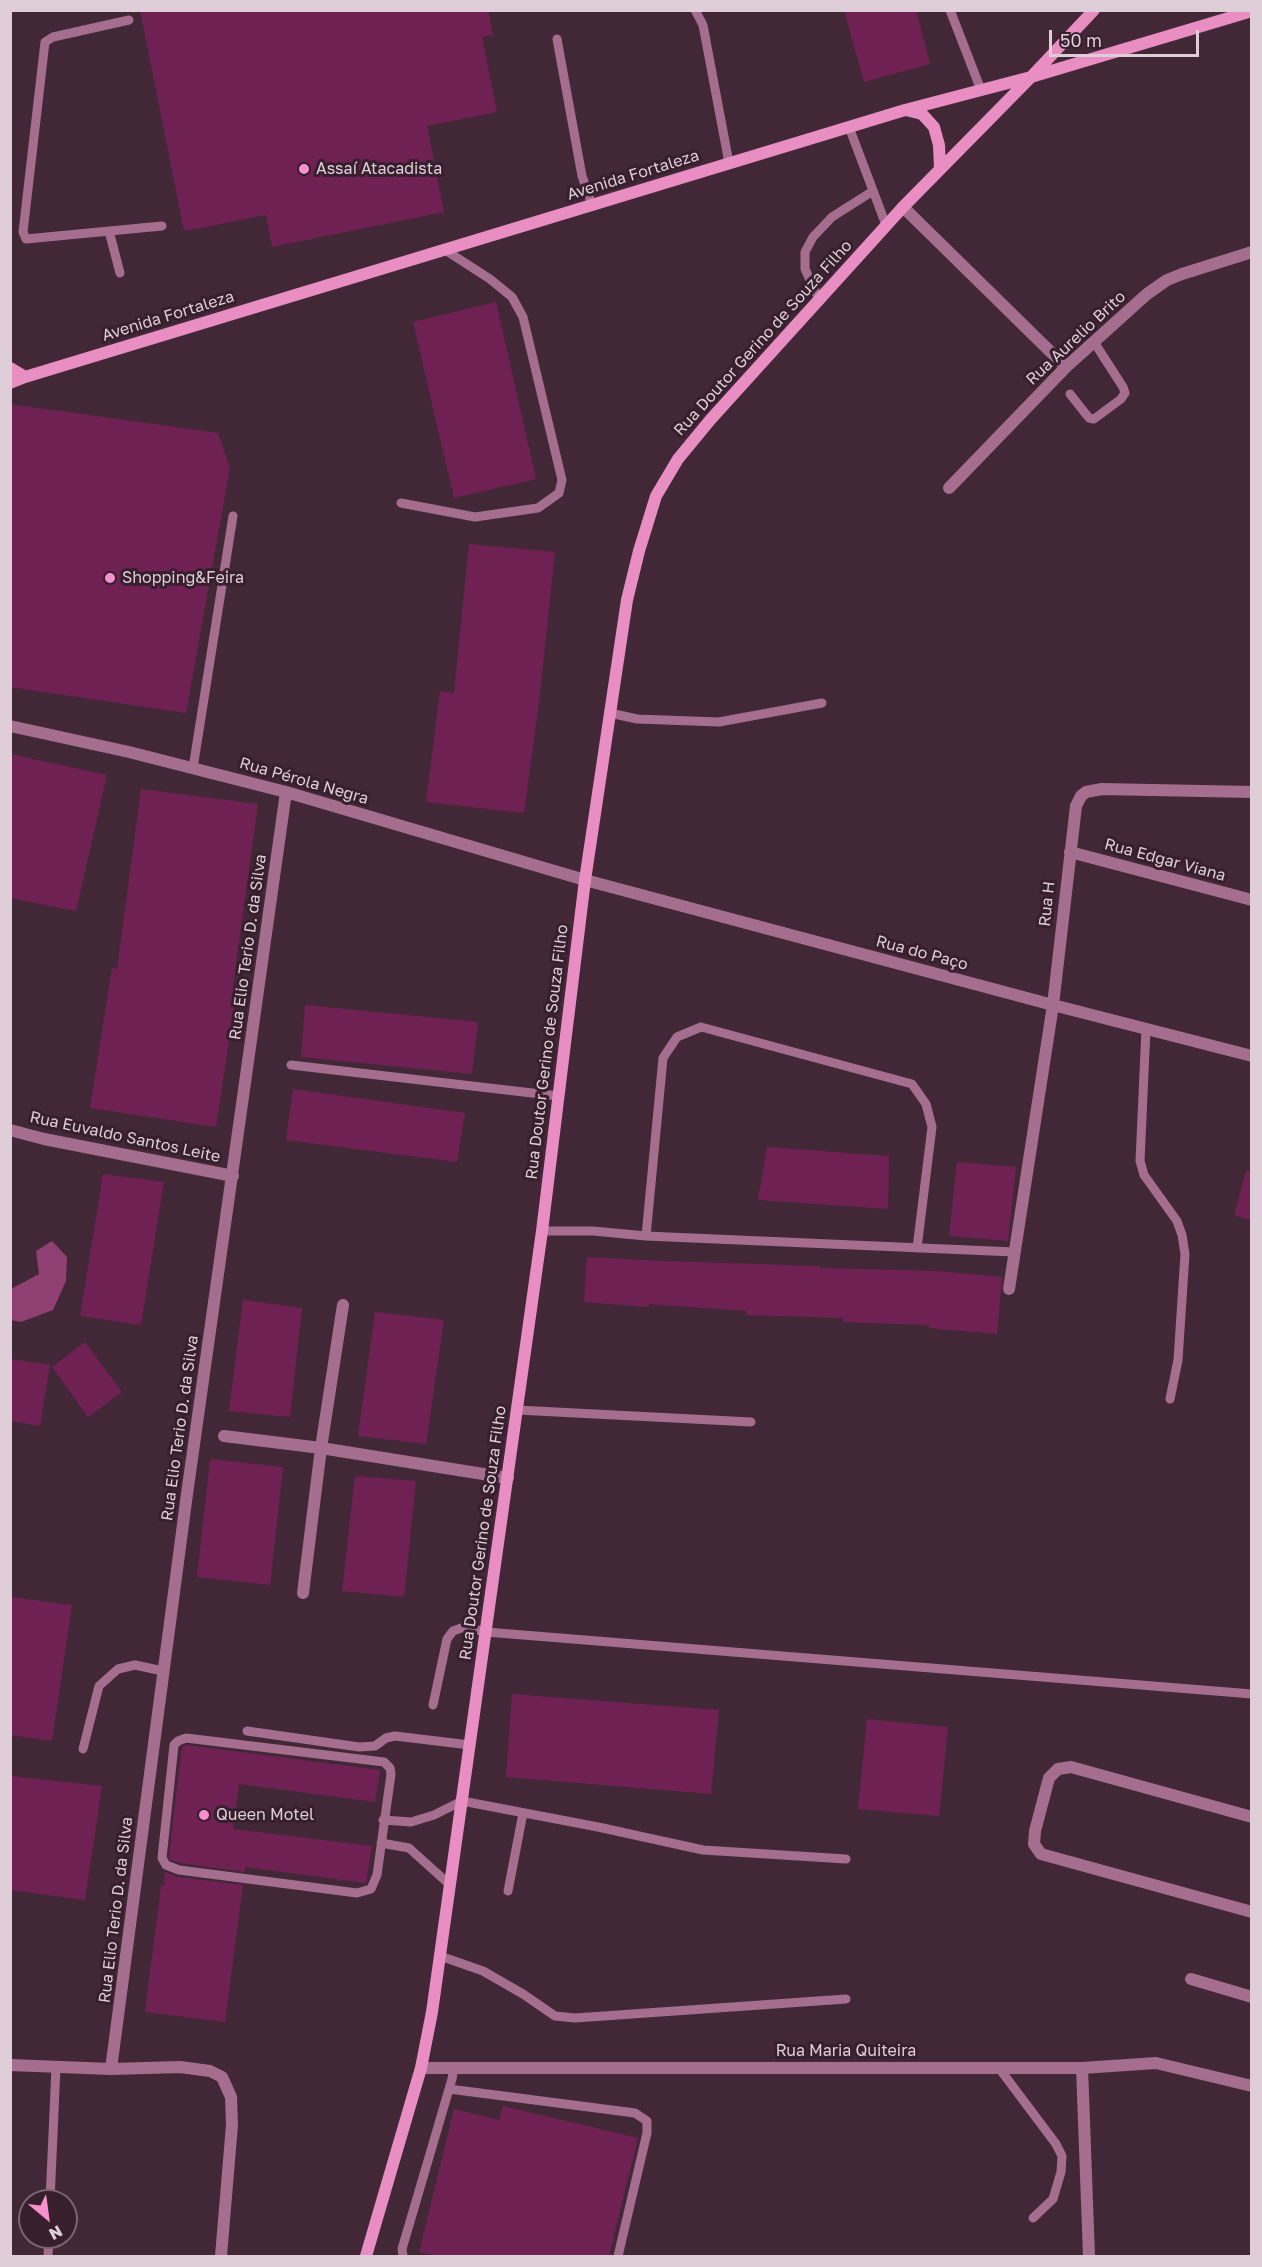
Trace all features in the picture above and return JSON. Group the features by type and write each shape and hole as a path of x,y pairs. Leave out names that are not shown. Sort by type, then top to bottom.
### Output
{"main road":[{"name":"Rua Doutor Gerino de Souza Filho","path":"366,2256 421,2068 432,2012 542,1231 585,880 627,600 656,496 678,459 711,418 886,225 1094,10"},
{"name":"Avenida Fortaleza","path":"10,383 905,110 1031,77 1251,11"},
{"path":"905,110 922,114 934,127 939,146 940,168"},
{"path":"10,368 25,377"}],"street":[{"path":"903,207 1066,367"},
{"name":"Rua Aurelio Brito","path":"949,488 1066,367 1147,294 1167,280 1251,252"},
{"name":"Rua Pérola Negra","path":"10,726 129,752 286,792 585,880"},
{"name":"Rua H","path":"1009,1289 1053,1005 1076,806 1086,792 1102,789 1251,792"},
{"name":"Rua Elio Terio D. da Silva","path":"111,2069 286,792"},
{"name":"Rua Edgar Viana","path":"1070,852 1251,900"},
{"name":"Rua do Paço","path":"585,880 1251,1056"},
{"name":"Rua Euvaldo Santos Leite","path":"10,1130 232,1176"},
{"path":"303,1593 321,1448 343,1305"},
{"path":"224,1436 321,1448 508,1478"},
{"path":"1251,1817 1071,1767 1058,1769 1049,1778 1035,1831 1034,1844 1041,1854 1251,1912"},
{"path":"1191,1979 1251,1997"},
{"name":"Rua Maria Quiteira","path":"421,2068 1082,2068 1156,2063 1251,2086"},
{"path":"10,2065 111,2069 180,2067 210,2071 222,2077 231,2097 232,2125 221,2256"},
{"path":"1082,2068 1089,2256"}],"lane":[{"path":"695,10 702,25 729,163"},
{"path":"950,10 981,90"},
{"path":"129,20 53,37 45,42 23,232 26,239 162,226"},
{"path":"557,39 582,176 591,205"},
{"path":"849,127 886,225"},
{"path":"819,299 805,269 805,252 813,237 832,216 873,191"},
{"path":"109,231 120,273"},
{"path":"401,503 475,517 538,508 559,493 562,480 523,317 512,297 490,279 445,250"},
{"path":"1070,394 1089,418 1094,419 1121,399 1125,393 1094,342"},
{"path":"193,768 233,516"},
{"path":"610,713 637,719 719,722 822,703"},
{"path":"646,1236 663,1058 676,1037 701,1027 912,1084 926,1104 932,1127 917,1248"},
{"path":"1146,1029 1140,1161 1144,1175 1177,1221 1185,1254 1178,1360 1170,1399"},
{"path":"291,1065 558,1096"},
{"path":"542,1231 593,1231 646,1236 1014,1252"},
{"path":"517,1410 751,1422"},
{"path":"433,1705 447,1639 453,1631 464,1627 486,1632 1251,1694"},
{"path":"84,1749 99,1686 118,1669 135,1665 164,1671"},
{"path":"247,1731 359,1747 375,1746 386,1738 395,1736 470,1745"},
{"path":"186,1738 384,1762 390,1768 391,1774 381,1843 377,1875 371,1889 357,1893 179,1870 166,1864 162,1858 174,1745 186,1738"},
{"path":"383,1820 411,1822 434,1815 462,1801 703,1851 846,1859"},
{"path":"508,1891 524,1813"},
{"path":"381,1843 409,1848 450,1885"},
{"path":"440,1956 483,1971 555,2016 575,2018 846,1999"},
{"path":"51,2189 56,2067"},
{"path":"402,2256 402,2249 454,2067"},
{"path":"999,2068 1056,2144 1062,2156 1061,2172 1053,2199 1033,2218"},
{"path":"449,2089 635,2113 647,2121 647,2133 618,2256"}],"shaded area":[{"path":"52,1241 67,1257 66,1281 53,1310 21,1322 11,1320 11,1289 39,1274 36,1251"}],"building":[{"name":"Assaí Atacadista","path":"140,10 488,10 493,35 482,37 497,112 427,126 444,212 272,247 266,215 184,231"},
{"path":"844,10 916,10 930,64 864,82"},
{"path":"496,302 536,479 454,498 413,322"},
{"name":"Shopping&Feira","path":"10,404 218,433 230,468 186,713 10,687"},
{"path":"469,544 555,552 539,702 524,813 426,802 440,691 454,693"},
{"path":"10,754 107,775 76,911 10,898"},
{"path":"141,789 258,804 233,986 237,987 216,1127 90,1108 112,968 117,969"},
{"path":"305,1005 478,1022 472,1074 301,1057"},
{"path":"293,1089 465,1113 457,1162 286,1140"},
{"path":"767,1147 889,1156 888,1209 758,1200"},
{"path":"957,1162 1016,1167 1008,1241 949,1236"},
{"path":"1246,1171 1251,1171 1251,1220 1234,1215"},
{"path":"103,1174 164,1182 141,1325 80,1316"},
{"path":"587,1257 937,1271 1002,1277 997,1334 929,1328 929,1325 843,1322 843,1318 746,1315 747,1311 584,1302"},
{"path":"243,1300 302,1308 290,1417 229,1411"},
{"path":"375,1312 444,1320 426,1444 358,1436"},
{"path":"85,1342 122,1392 88,1417 52,1367"},
{"path":"10,1359 50,1365 40,1426 10,1421"},
{"path":"210,1459 283,1467 270,1585 197,1577"},
{"path":"355,1476 416,1481 404,1597 342,1591"},
{"path":"10,1597 72,1605 52,1741 10,1735"},
{"path":"512,1694 719,1710 711,1794 506,1777"},
{"path":"867,1719 948,1727 939,1816 858,1809"},
{"name":"Queen Motel","path":"186,1745 380,1770 375,1802 239,1784 233,1829 372,1846 366,1883 245,1867 245,1872 171,1860 169,1857 182,1747"},
{"path":"10,1776 102,1786 85,1900 10,1890"},
{"path":"165,1872 178,1877 243,1885 225,2022 145,2012 161,1886 164,1886"},
{"path":"503,2106 638,2138 609,2256 437,2256 419,2252 454,2109 499,2120"}],"place":[{"name":"Assaí Atacadista","path":"304,169"},
{"name":"Shopping&Feira","path":"110,578"},
{"name":"Queen Motel","path":"204,1815"}]}
